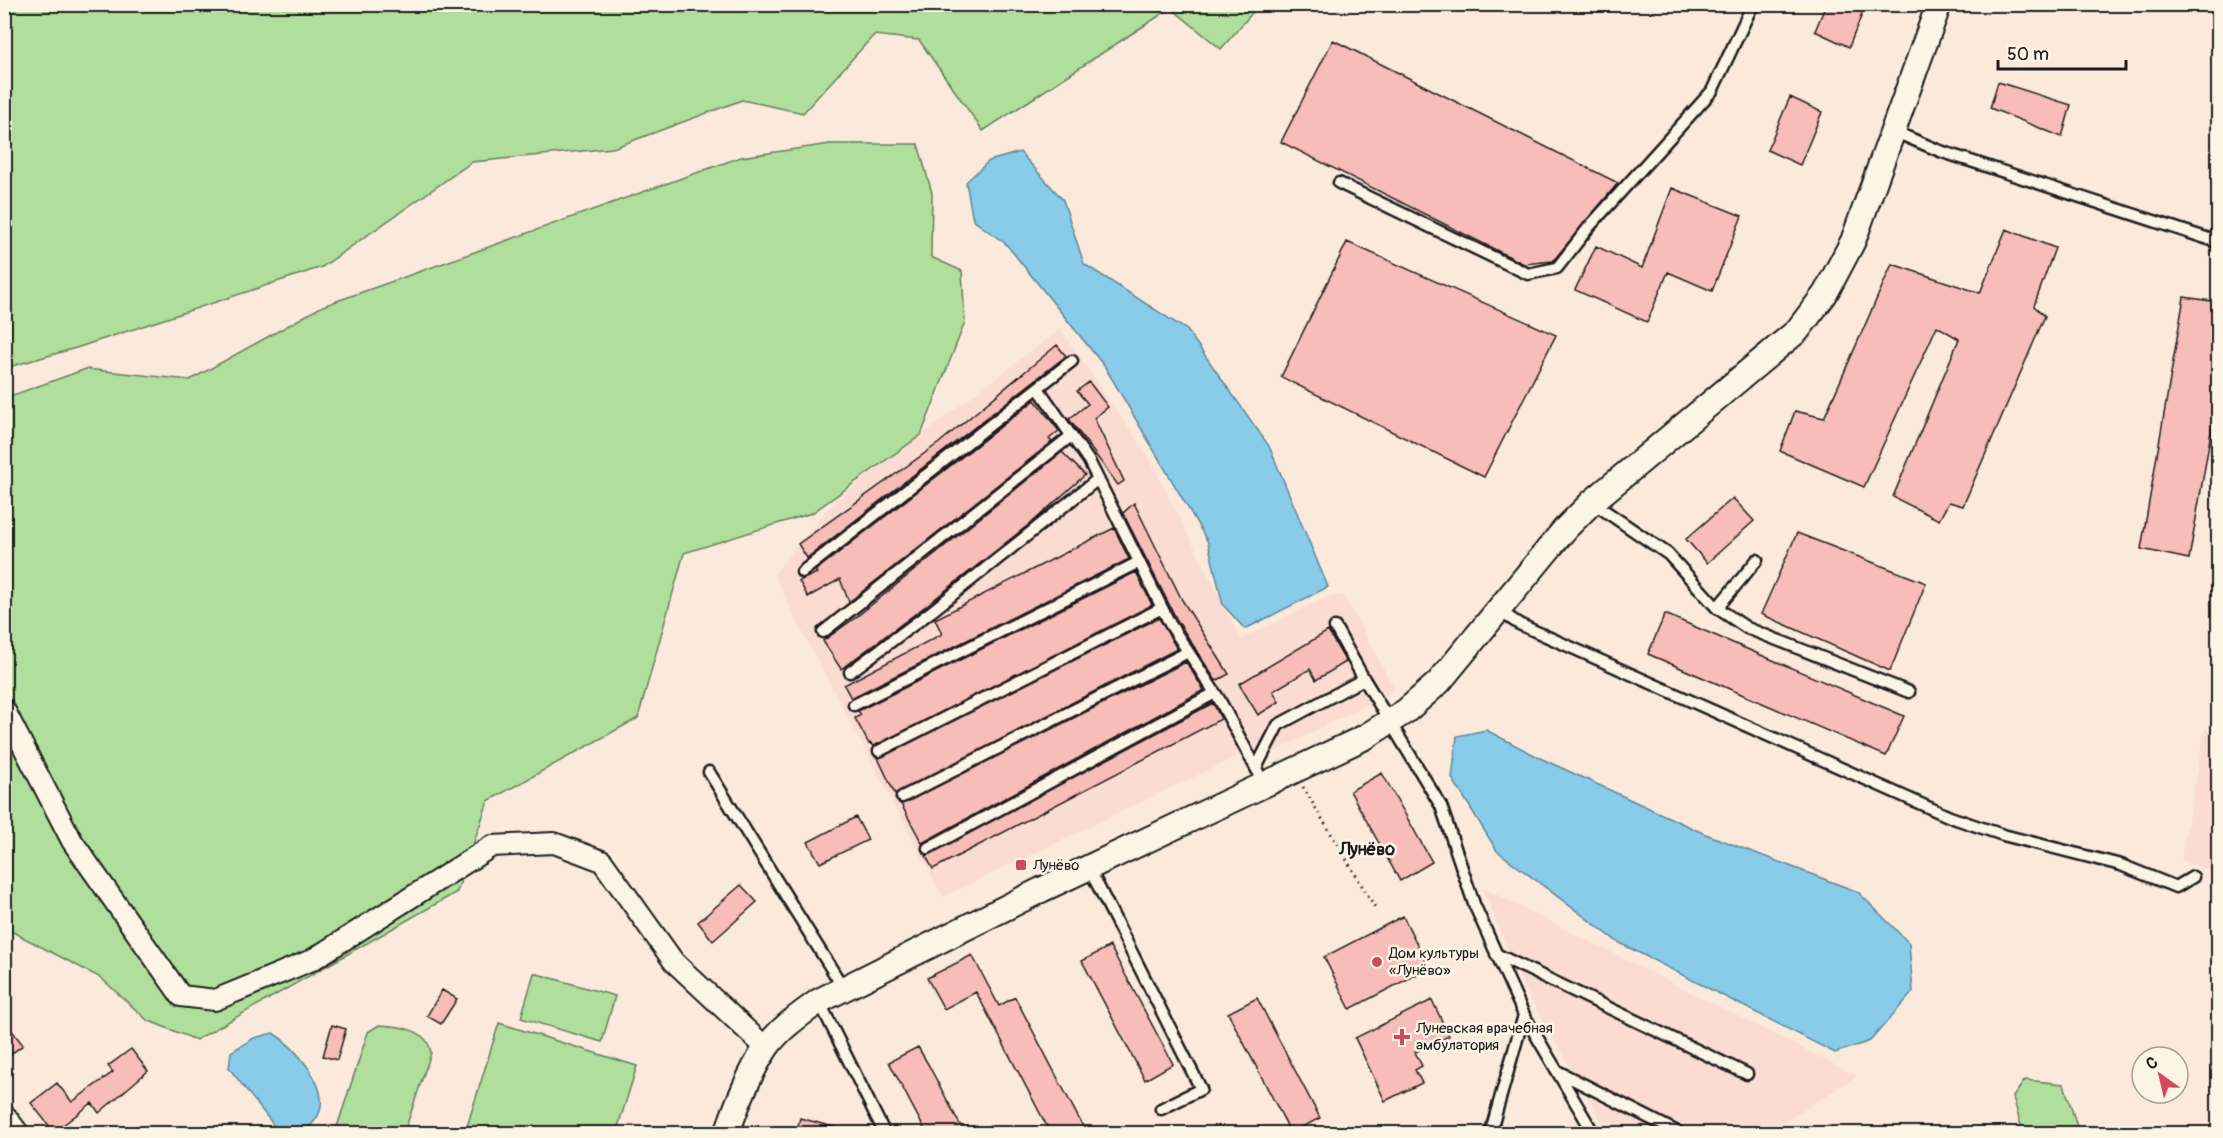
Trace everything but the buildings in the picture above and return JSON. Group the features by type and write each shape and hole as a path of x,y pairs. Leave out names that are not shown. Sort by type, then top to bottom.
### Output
{"street":[{"path":"727,1134 732,1117 766,1048 790,1022 819,1001 1089,868 1260,777 1293,772 1365,737 1406,711 1439,682 1565,530 1592,502 1797,331 1825,294 1853,241 1939,4"},
{"path":"4,709 72,841 181,996 215,1000 312,960 492,846 554,843 602,861 674,962 766,1048"},
{"path":"4,1114 20,1134"}],"lane":[{"path":"1339,183 1527,274 1557,268 1589,227 1712,91 1753,4"},
{"path":"1893,131 1940,151 2218,242"},
{"path":"802,572 1072,361"},
{"path":"1038,388 1098,479 1162,608 1215,693 1260,777"},
{"path":"823,632 1071,436"},
{"path":"850,672 932,611 1098,479"},
{"path":"1592,502 1668,554 1717,608 1747,628 1910,692"},
{"path":"1717,608 1757,560"},
{"path":"854,705 1139,562"},
{"path":"879,751 1162,608"},
{"path":"1498,610 1519,624 1950,817 2003,835 2121,865 2176,887 2193,877"},
{"path":"1335,627 1389,722 1441,806 1474,904 1524,1016 1594,1134"},
{"path":"902,797 1188,652"},
{"path":"1260,777 1278,725 1364,679"},
{"path":"928,848 1215,693"},
{"path":"709,772 844,989"},
{"path":"1089,868 1201,1089 1161,1109"},
{"path":"1496,954 1747,1074"},
{"path":"819,1001 885,1134"},
{"path":"1490,1134 1524,1016"},
{"path":"1557,1071 1681,1134"}],"path":[{"path":"1293,772 1376,909"}],"shaded area":[{"path":"1060,329 1148,455 1241,639 1327,597 1344,595 1395,690 1272,753 1257,747 943,897 774,574 835,501"},
{"path":"2205,730 2218,732 2218,874 2181,860"},
{"path":"1482,887 1857,1076 1768,1133 1609,1133 1523,986"}],"green space":[{"path":"5,4 1259,5 1221,49 1171,8 983,131 919,40 874,35 803,113 742,100 613,148 472,162 322,267 76,348 5,368"},
{"path":"830,144 918,144 932,193 931,257 962,271 965,322 921,435 812,513 684,553 638,718 488,801 457,892 196,1040 147,1020 101,978 5,928 4,405 10,396 86,369 190,380 323,306 741,157"},
{"path":"534,973 615,996 602,1042 521,1018"},
{"path":"499,1023 637,1066 616,1133 465,1133"},
{"path":"379,1025 412,1030 425,1039 431,1053 404,1133 335,1133 368,1032"},
{"path":"2025,1080 2064,1084 2079,1133 2023,1133 2013,1097"}],"water":[{"path":"1020,152 1063,200 1084,264 1187,330 1269,446 1328,587 1245,629 1223,605 1208,542 1105,367 1006,244 973,220 966,182 989,161"},
{"path":"1486,730 1540,758 1703,833 1858,892 1909,943 1913,992 1870,1041 1835,1053 1618,942 1497,851 1452,778 1457,736"},
{"path":"273,1033 299,1056 319,1089 320,1111 303,1133 288,1133 275,1127 229,1068 231,1052 254,1038"}],"place":[{"name":"Лунёво","path":"1021,865"},
{"name":"Дом культуры «Лунёво»","path":"1377,962"},
{"name":"Луневская врачебная амбулатория","path":"1402,1037"}],"district":[{"name":"Лунёво","path":"1367,849"}]}
